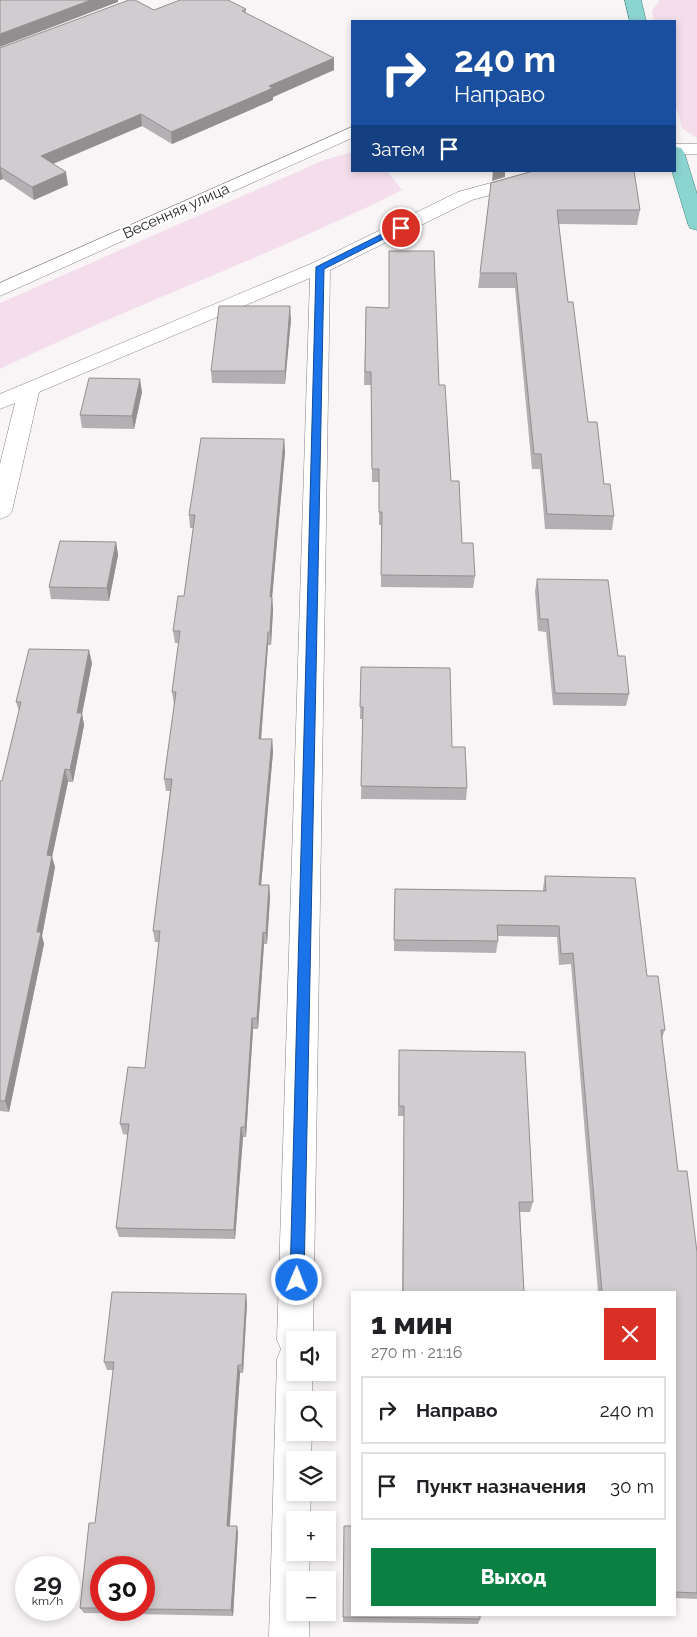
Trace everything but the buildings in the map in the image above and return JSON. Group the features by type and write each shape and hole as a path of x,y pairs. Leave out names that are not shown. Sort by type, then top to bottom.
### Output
{"main road":[{"path":"633,0 638,20"},
{"path":"676,153 697,224"}],"street":[{"name":"Весенняя улица","path":"0,290 351,132"},
{"path":"676,150 697,149"},
{"path":"0,402 29,388 320,267 465,196 553,172"},
{"path":"296,1331 320,267"},
{"path":"0,511 29,388"},
{"path":"289,1637 295,1381"}],"shaded area":[{"path":"660,0 697,0 697,138 683,129 676,108 676,20 654,20 652,11"},
{"path":"351,152 351,172 388,172 402,190 302,237 100,323 0,369 0,303 324,160"}],"route":[{"path":"297,1280 320,267 401,228"}]}
